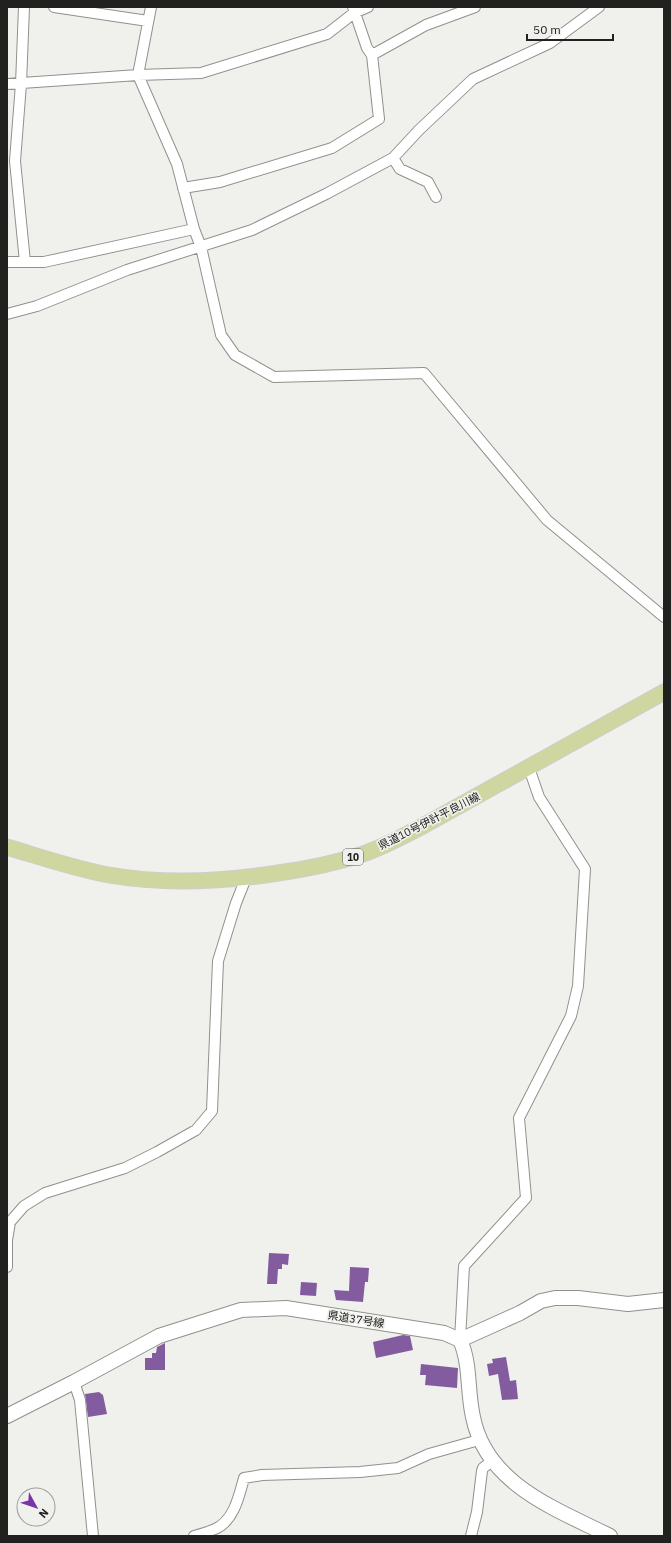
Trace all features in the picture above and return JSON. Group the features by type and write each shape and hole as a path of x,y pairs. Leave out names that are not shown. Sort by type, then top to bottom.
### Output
{"main road":[{"name":"県道10号伊計平良川線","path":"7,848 108,875 152,881 202,882 246,878 305,869 337,862 364,853 421,827 664,692"},
{"path":"610,1536 531,1494 507,1477 492,1461 480,1440 473,1418 466,1352 460,1340 520,1313 541,1301 555,1298 578,1298 628,1304 664,1300"},
{"name":"県道37号線","path":"7,1416 160,1336 225,1314 258,1308 286,1308 383,1322 444,1333 460,1340"}],"street":[{"path":"24,7 21,84 15,161 25,262"},
{"path":"54,7 148,21"},
{"path":"151,7 138,75 177,164 194,229 201,247 221,334 235,356 274,377 424,373 548,520 664,617"},
{"path":"7,84 138,75 201,73 327,34 353,10 368,7"},
{"path":"372,55 426,25 475,7"},
{"path":"7,314 37,306 127,270 252,230 326,194 393,158 419,130 473,79 550,43 599,7"},
{"path":"183,188 220,182 332,148 379,119 372,55 367,48 353,10"},
{"path":"393,158 400,169 428,182 436,197"},
{"path":"7,262 44,262 194,229"},
{"path":"460,1340 464,1266 526,1198 519,1118 571,1016 578,986 585,869 539,797 529,768"},
{"path":"7,1267 7,1240 10,1222 24,1206 45,1193 125,1168 196,1130 212,1110 218,962 236,903 246,878"},
{"path":"74,1382 80,1400 92,1536"},
{"path":"194,1536 216,1529 225,1522 232,1512 244,1478 262,1475 360,1472 398,1468 429,1454 480,1440"},
{"path":"471,1536 477,1512 482,1471 492,1461"}],"building":[{"path":"269,1253 289,1254 288,1265 282,1264 282,1269 278,1269 277,1284 267,1284"},
{"path":"350,1267 369,1268 368,1282 365,1282 363,1302 336,1300 334,1290 349,1291"},
{"path":"301,1282 317,1283 316,1296 300,1295"},
{"path":"403,1335 410,1336 413,1350 376,1358 373,1342"},
{"path":"165,1343 165,1370 145,1370 145,1358 152,1358 152,1353 156,1353 157,1347"},
{"path":"506,1357 510,1381 516,1380 518,1399 502,1400 498,1374 489,1376 487,1364 493,1363 492,1359"},
{"path":"421,1364 458,1368 457,1388 425,1385 426,1375 420,1375"},
{"path":"99,1392 103,1395 107,1414 88,1417 85,1394"}]}
